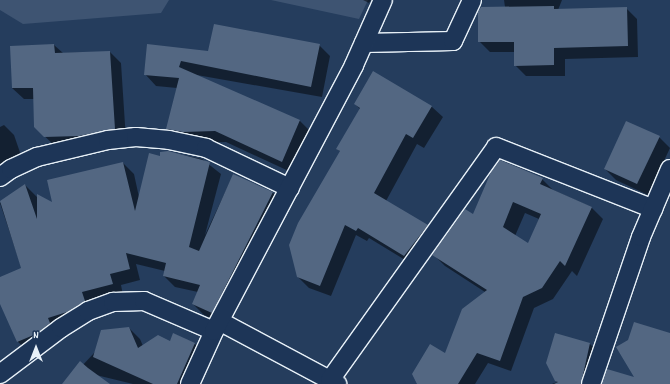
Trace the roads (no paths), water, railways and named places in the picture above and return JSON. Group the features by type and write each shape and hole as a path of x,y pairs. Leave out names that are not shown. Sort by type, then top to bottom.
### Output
{"street":[{"path":"190,384 217,327 364,43 383,0"},
{"path":"364,43 453,41 472,0"},
{"path":"0,177 11,169 37,157 108,140 136,137 169,140 206,148 290,188"},
{"path":"0,374 61,328 88,311 113,302 144,301 217,327 333,382 496,147 653,209"},
{"path":"591,384 653,209 670,169"}]}
